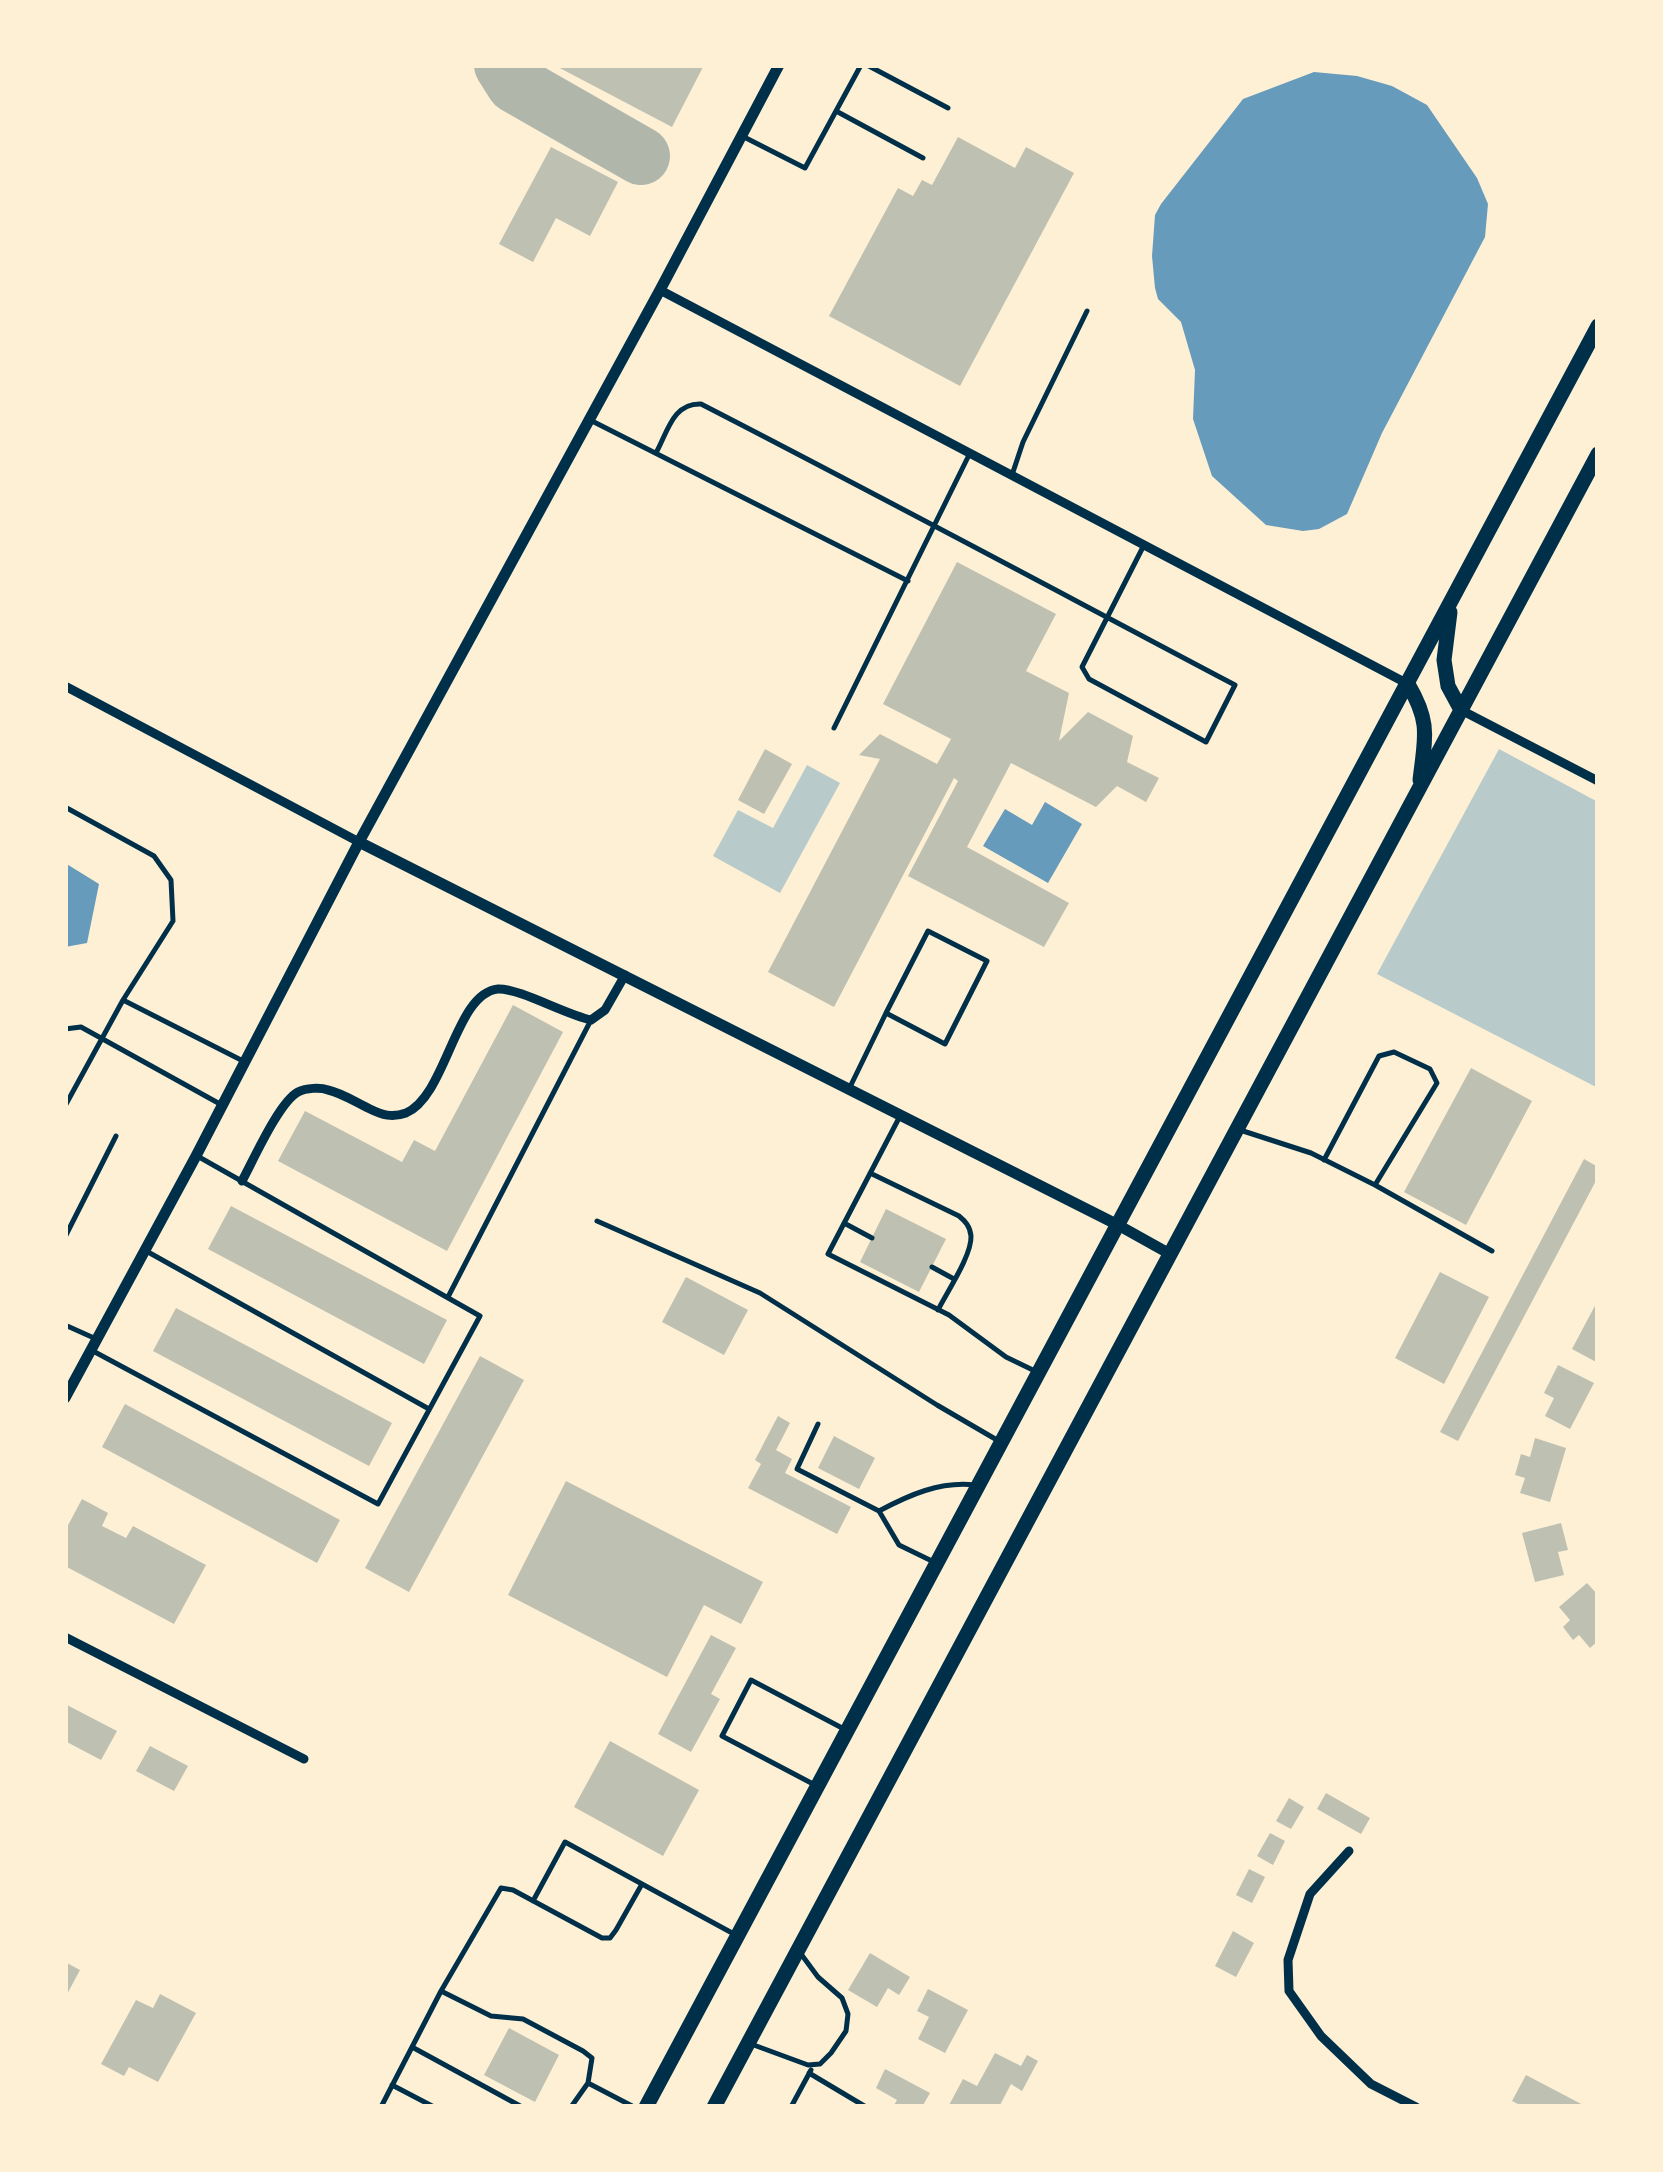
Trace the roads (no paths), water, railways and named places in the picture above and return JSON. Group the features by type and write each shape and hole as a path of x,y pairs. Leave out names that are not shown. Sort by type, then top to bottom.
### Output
{"main road":[{"path":"646,2107 1598,326"},
{"path":"714,2107 1598,454"},
{"path":"1451,603 1444,660 1448,686 1462,710"},
{"path":"1408,684 1420,704 1426,728 1419,789"}],"street":[{"path":"66,1395 359,842 660,290 775,66"},
{"path":"660,290 1408,684"},
{"path":"65,686 359,842 1118,1224 1170,1254"},
{"path":"1462,710 1598,781"},
{"path":"242,1182 282,1109 297,1092 328,1089 385,1116 409,1112 424,1100 480,995 499,989 591,1020 605,1010 625,976"},
{"path":"65,1637 304,1759"},
{"path":"1349,1851 1310,1894 1288,1960 1289,1991 1321,2036 1371,2084 1416,2107"}],"lane":[{"path":"741,136 804,168 864,65 948,108"},
{"path":"836,111 923,158"},
{"path":"1012,475 1023,442 1086,311"},
{"path":"656,454 679,409 700,404 935,524 1108,618 1235,685 1206,742 1089,679 1082,667 1108,618 1144,545"},
{"path":"589,419 908,582"},
{"path":"834,728 970,453"},
{"path":"65,807 154,856 171,880 173,921 65,1106"},
{"path":"849,1089 886,1013 928,931 988,961 945,1044 886,1013"},
{"path":"124,1000 245,1062"},
{"path":"447,1298 591,1020"},
{"path":"65,1030 81,1026 222,1106"},
{"path":"1324,1160 1379,1056 1394,1052 1430,1069 1438,1083 1375,1185"},
{"path":"900,1115 828,1254 938,1310 1006,1357 1038,1372"},
{"path":"1237,1129 1311,1153 1492,1251"},
{"path":"65,1238 116,1136"},
{"path":"65,1325 378,1504 480,1316 196,1156"},
{"path":"870,1173 968,1224 971,1238 967,1252 938,1310"},
{"path":"598,1221 760,1293 1001,1442"},
{"path":"844,1223 872,1238"},
{"path":"145,1250 429,1410"},
{"path":"932,1268 954,1279"},
{"path":"818,1424 797,1469 879,1512 899,1545 936,1564"},
{"path":"879,1512 907,1496 955,1483 978,1485"},
{"path":"818,1786 722,1736 751,1680 847,1730"},
{"path":"533,1901 565,1842 738,1936"},
{"path":"381,2107 500,1888 514,1890 602,1938 610,1938 642,1884"},
{"path":"748,2043 808,2065 820,2064 846,2031 848,2014 842,1998 818,1977 798,1950"},
{"path":"442,1991 491,2016 523,2019 592,2058 588,2084 572,2107"},
{"path":"412,2047 522,2107"},
{"path":"790,2107 814,2064"},
{"path":"809,2073 866,2107"},
{"path":"588,2084 634,2107"},
{"path":"392,2085 434,2107"}],"water":[{"path":"1314,72 1357,76 1392,86 1427,105 1477,178 1488,204 1485,237 1382,433 1347,514 1319,529 1303,531 1266,525 1212,476 1193,419 1195,370 1181,322 1158,299 1152,256 1155,215 1161,204 1243,99"},
{"path":"1045,802 1082,824 1048,883 983,846 1005,809 1032,825"},
{"path":"65,863 99,884 87,943 65,947"}]}
